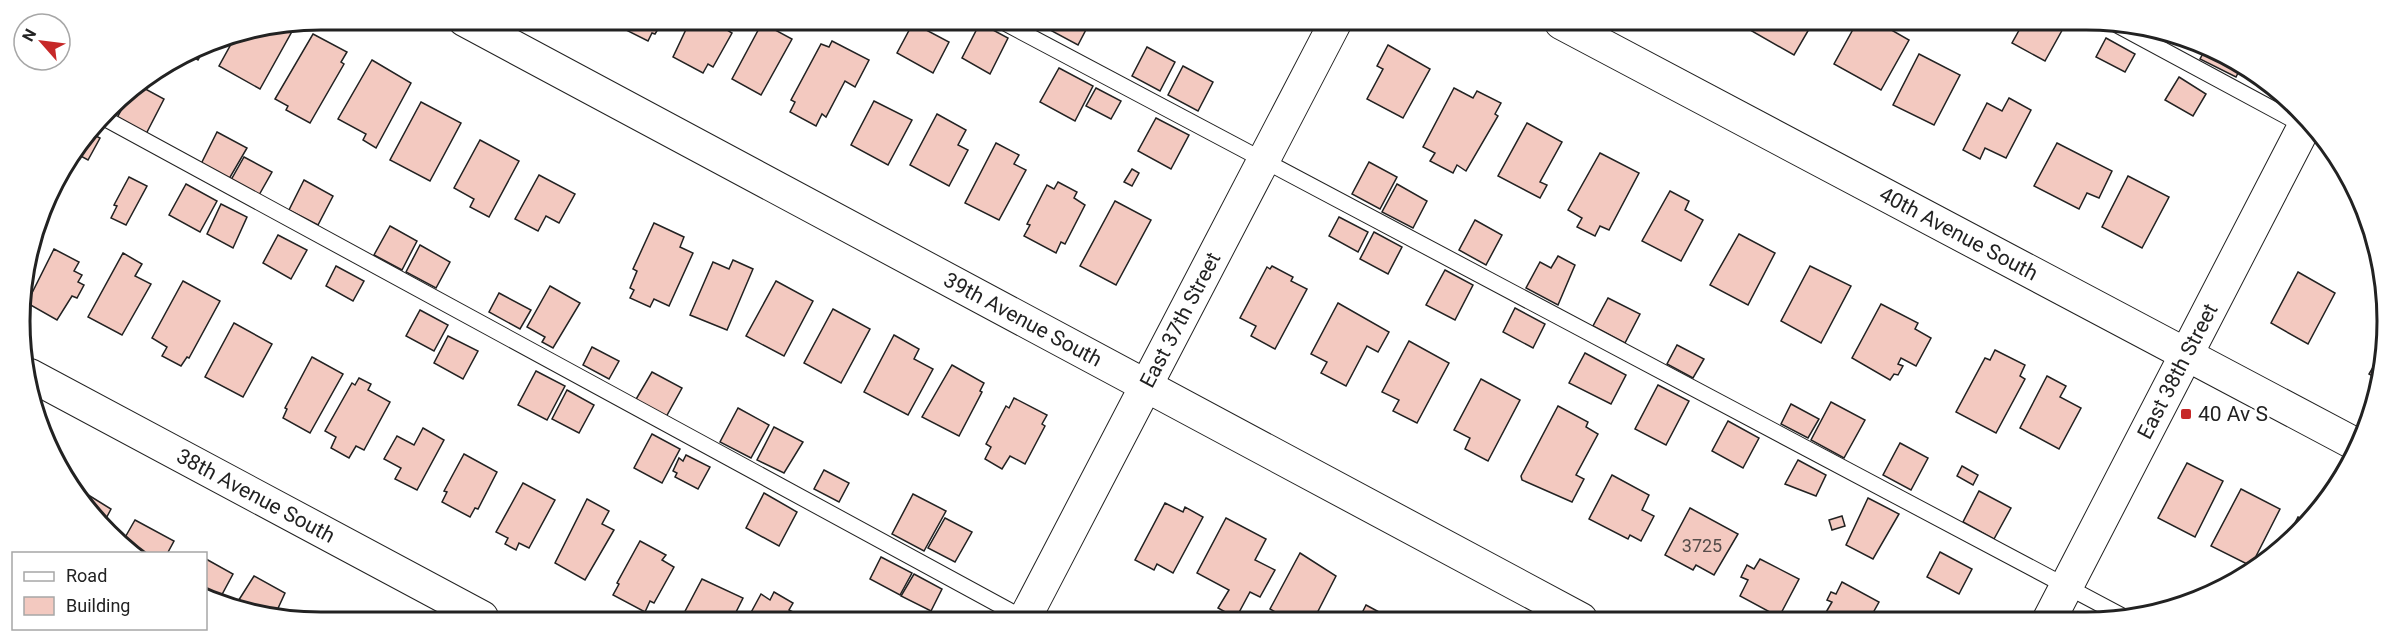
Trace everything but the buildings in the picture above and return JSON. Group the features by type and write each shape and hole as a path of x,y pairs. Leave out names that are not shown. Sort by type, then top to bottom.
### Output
{"street":[{"name":"39th Avenue South","path":"483,30 1568,612"},
{"name":"East 37th Street","path":"1027,612 1265,161 1331,30"},
{"name":"40th Avenue South","path":"1574,30 2350,442"},
{"name":"East 38th Street","path":"2053,612 2185,354 2306,130"},
{"name":"38th Avenue South","path":"36,378 473,612"}],"lane":[{"path":"1019,30 2113,611"},
{"path":"2133,34 2297,120"},
{"path":"109,121 1013,612"}],"place":[{"name":"40 Av S","path":"2186,414"}]}
